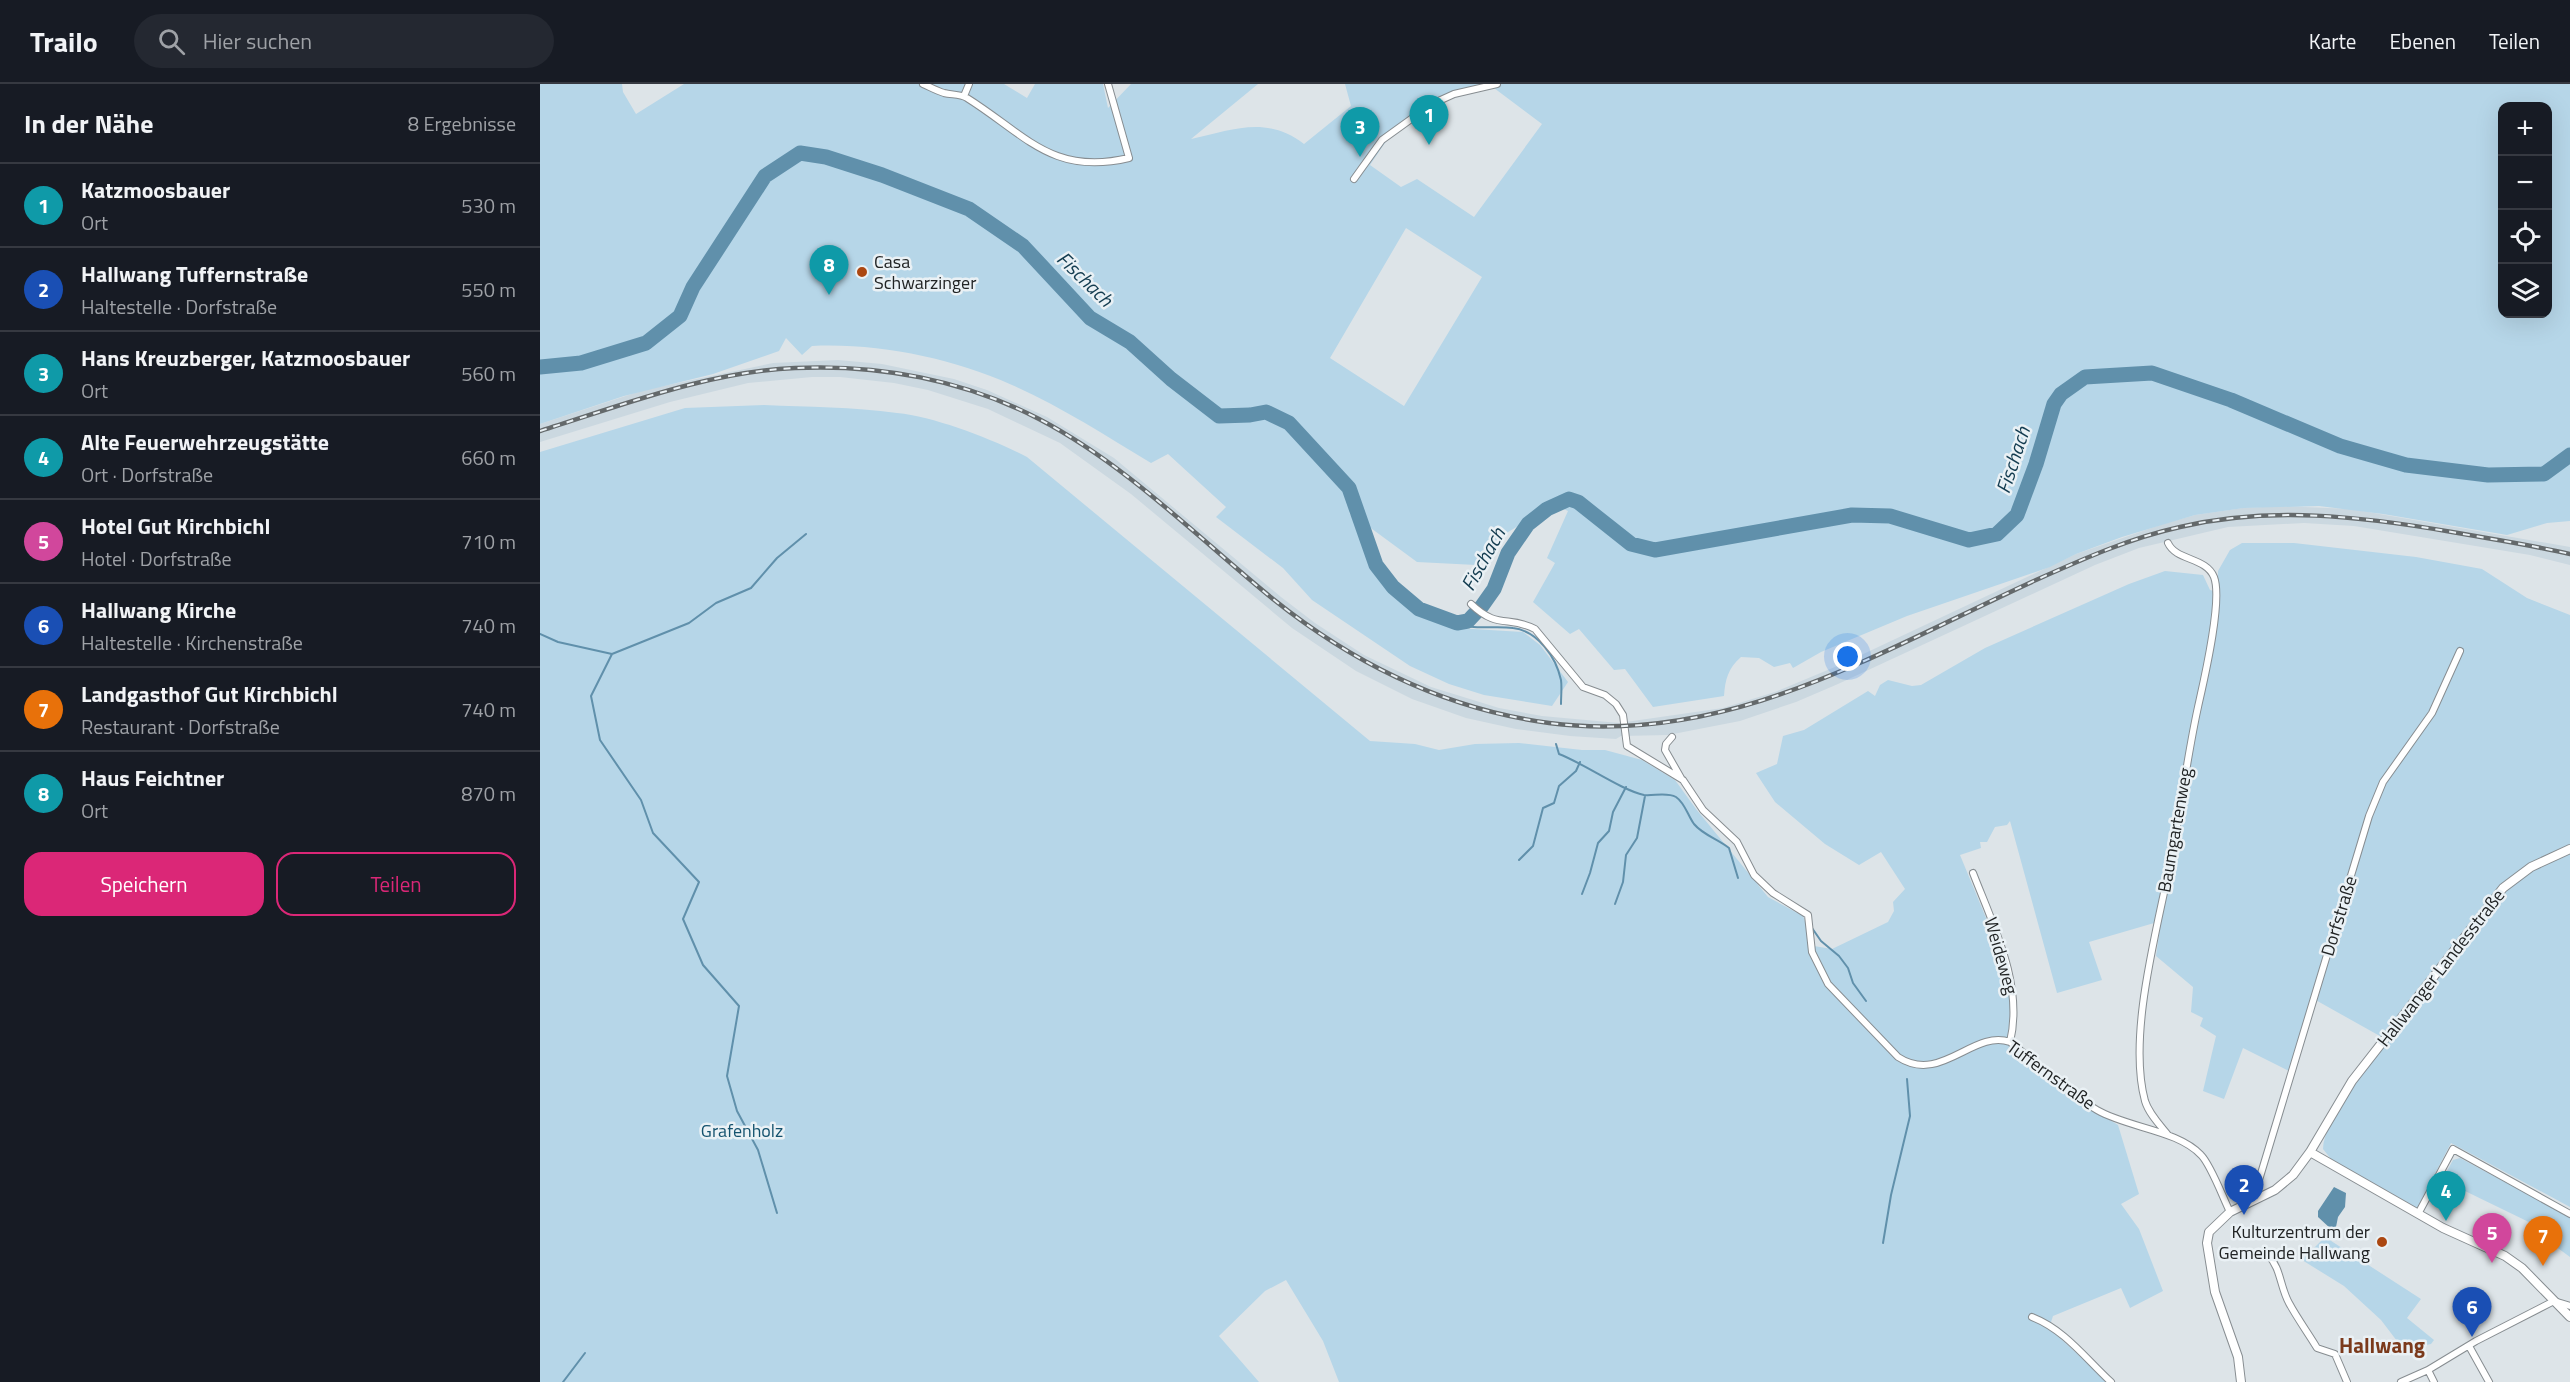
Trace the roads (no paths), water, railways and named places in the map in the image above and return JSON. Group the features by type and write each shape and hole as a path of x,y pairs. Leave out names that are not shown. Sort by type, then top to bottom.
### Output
{"street":[{"path":"923,84 945,93 964,96 1034,145 1059,158 1085,163 1110,162 1129,158 1108,84"},
{"path":"964,96 969,84"},
{"path":"1354,178 1382,140 1432,104 1454,94 1497,84"},
{"name":"Baumgartenweg","path":"2168,543 2171,549 2206,566 2213,575 2216,596 2209,658 2188,756 2182,802 2144,1004 2140,1070 2145,1103 2168,1135"},
{"name":"Tuffernstraße","path":"1471,604 1482,615 1494,621 1527,625 1535,629 1583,687 1605,694 1616,704 1623,714 1627,746 1683,780 1703,810 1737,842 1754,875 1773,893 1808,915 1812,952 1828,984 1898,1057 1913,1064 1929,1065 1943,1062 1986,1042 1998,1040 2010,1042 2095,1108 2119,1121 2182,1141 2202,1155 2230,1212"},
{"name":"Dorfstraße","path":"2259,1197 2256,1190 2273,1127 2369,816 2384,782 2432,713 2460,651"},
{"path":"1672,737 1666,744 1665,750 1683,780"},
{"name":"Hallwanger Landesstraße","path":"2310,1152 2352,1080 2503,888 2531,867 2570,849"},
{"name":"Weideweg","path":"1973,873 2005,962 2014,1008 2010,1042"},
{"path":"2418,1214 2453,1149 2570,1214"},
{"path":"2241,1382 2238,1357 2216,1292 2207,1237 2213,1227 2230,1212 2288,1180 2310,1152 2449,1231 2505,1256 2522,1268 2570,1317"},
{"path":"2268,1255 2273,1260 2285,1287 2287,1300 2317,1348 2335,1354 2348,1382"},
{"path":"2401,1382 2428,1370 2554,1301 2570,1306"},
{"path":"2032,1317 2050,1324 2080,1350 2111,1382"},
{"path":"2469,1346 2489,1382"},
{"path":"2428,1370 2434,1382"}],"waterway":[{"name":"Fischach","path":"540,367 581,363 646,343 680,316 693,287 765,176 800,153 826,157 882,175 969,209 1023,246 1090,318 1130,342 1171,379 1219,416 1266,412 1289,423 1349,488 1376,565 1393,587 1419,609 1457,623 1468,621 1482,606 1494,589 1508,553 1528,524 1547,509 1569,499 1578,502 1631,544 1655,550 1852,515 1890,516 1969,540 1997,534 2017,515 2036,464 2054,404 2061,394 2085,377 2152,373 2231,400 2340,446 2406,465 2488,475 2544,474 2570,455"},
{"path":"612,654 689,623 716,603 751,588 777,558 806,534"},
{"path":"1457,623 1471,627 1513,628 1522,630 1538,640 1550,654 1559,671 1561,704"},
{"path":"540,634 558,642 612,654 591,696 600,740 641,800 653,833 699,882 683,919 703,965 739,1006 727,1076 737,1111 758,1150 777,1213"},
{"path":"1556,744 1559,754 1625,788 1644,795 1665,794 1676,797 1698,828 1729,848 1738,878"},
{"path":"1519,860 1533,846 1543,808 1554,803 1559,786 1576,771 1580,762"},
{"path":"1582,894 1598,843 1609,831 1613,812 1626,787"},
{"path":"1615,904 1623,882 1626,855 1637,838 1645,796"},
{"path":"1812,928 1821,941 1839,956 1848,968 1853,983 1866,1001"},
{"path":"1883,1243 1891,1195 1910,1116 1907,1079"},
{"path":"563,1382 585,1353"}],"railway":[{"path":"540,431 666,391 762,371 827,367 858,369 920,377 951,385 1010,405 1071,437 1132,480 1273,599 1336,644 1369,663 1438,695 1474,707 1549,723 1615,726 1679,720 1741,707 1801,687 1861,663 2071,564 2143,537 2214,521 2282,515 2350,518 2418,526 2570,554"}],"place":[{"name":"Katzmoosbauer","path":"1429,145"},
{"name":"Hans Kreuzberger, Katzmoosbauer","path":"1360,157"},
{"name":"Casa Schwarzinger","path":"862,272"},
{"name":"Haus Feichtner","path":"829,295"},
{"name":"Hallwang Tuffernstraße","path":"2244,1215"},
{"name":"Alte Feuerwehrzeugstätte","path":"2446,1221"},
{"name":"Kulturzentrum der Gemeinde Hallwang","path":"2382,1242"},
{"name":"Hotel Gut Kirchbichl","path":"2492,1263"},
{"name":"Landgasthof Gut Kirchbichl","path":"2543,1266"},
{"name":"Hallwang Kirche","path":"2472,1337"}],"district":[{"name":"Hallwang","path":"2382,1346"}],"park label":[{"name":"Grafenholz","path":"742,1131"}]}
